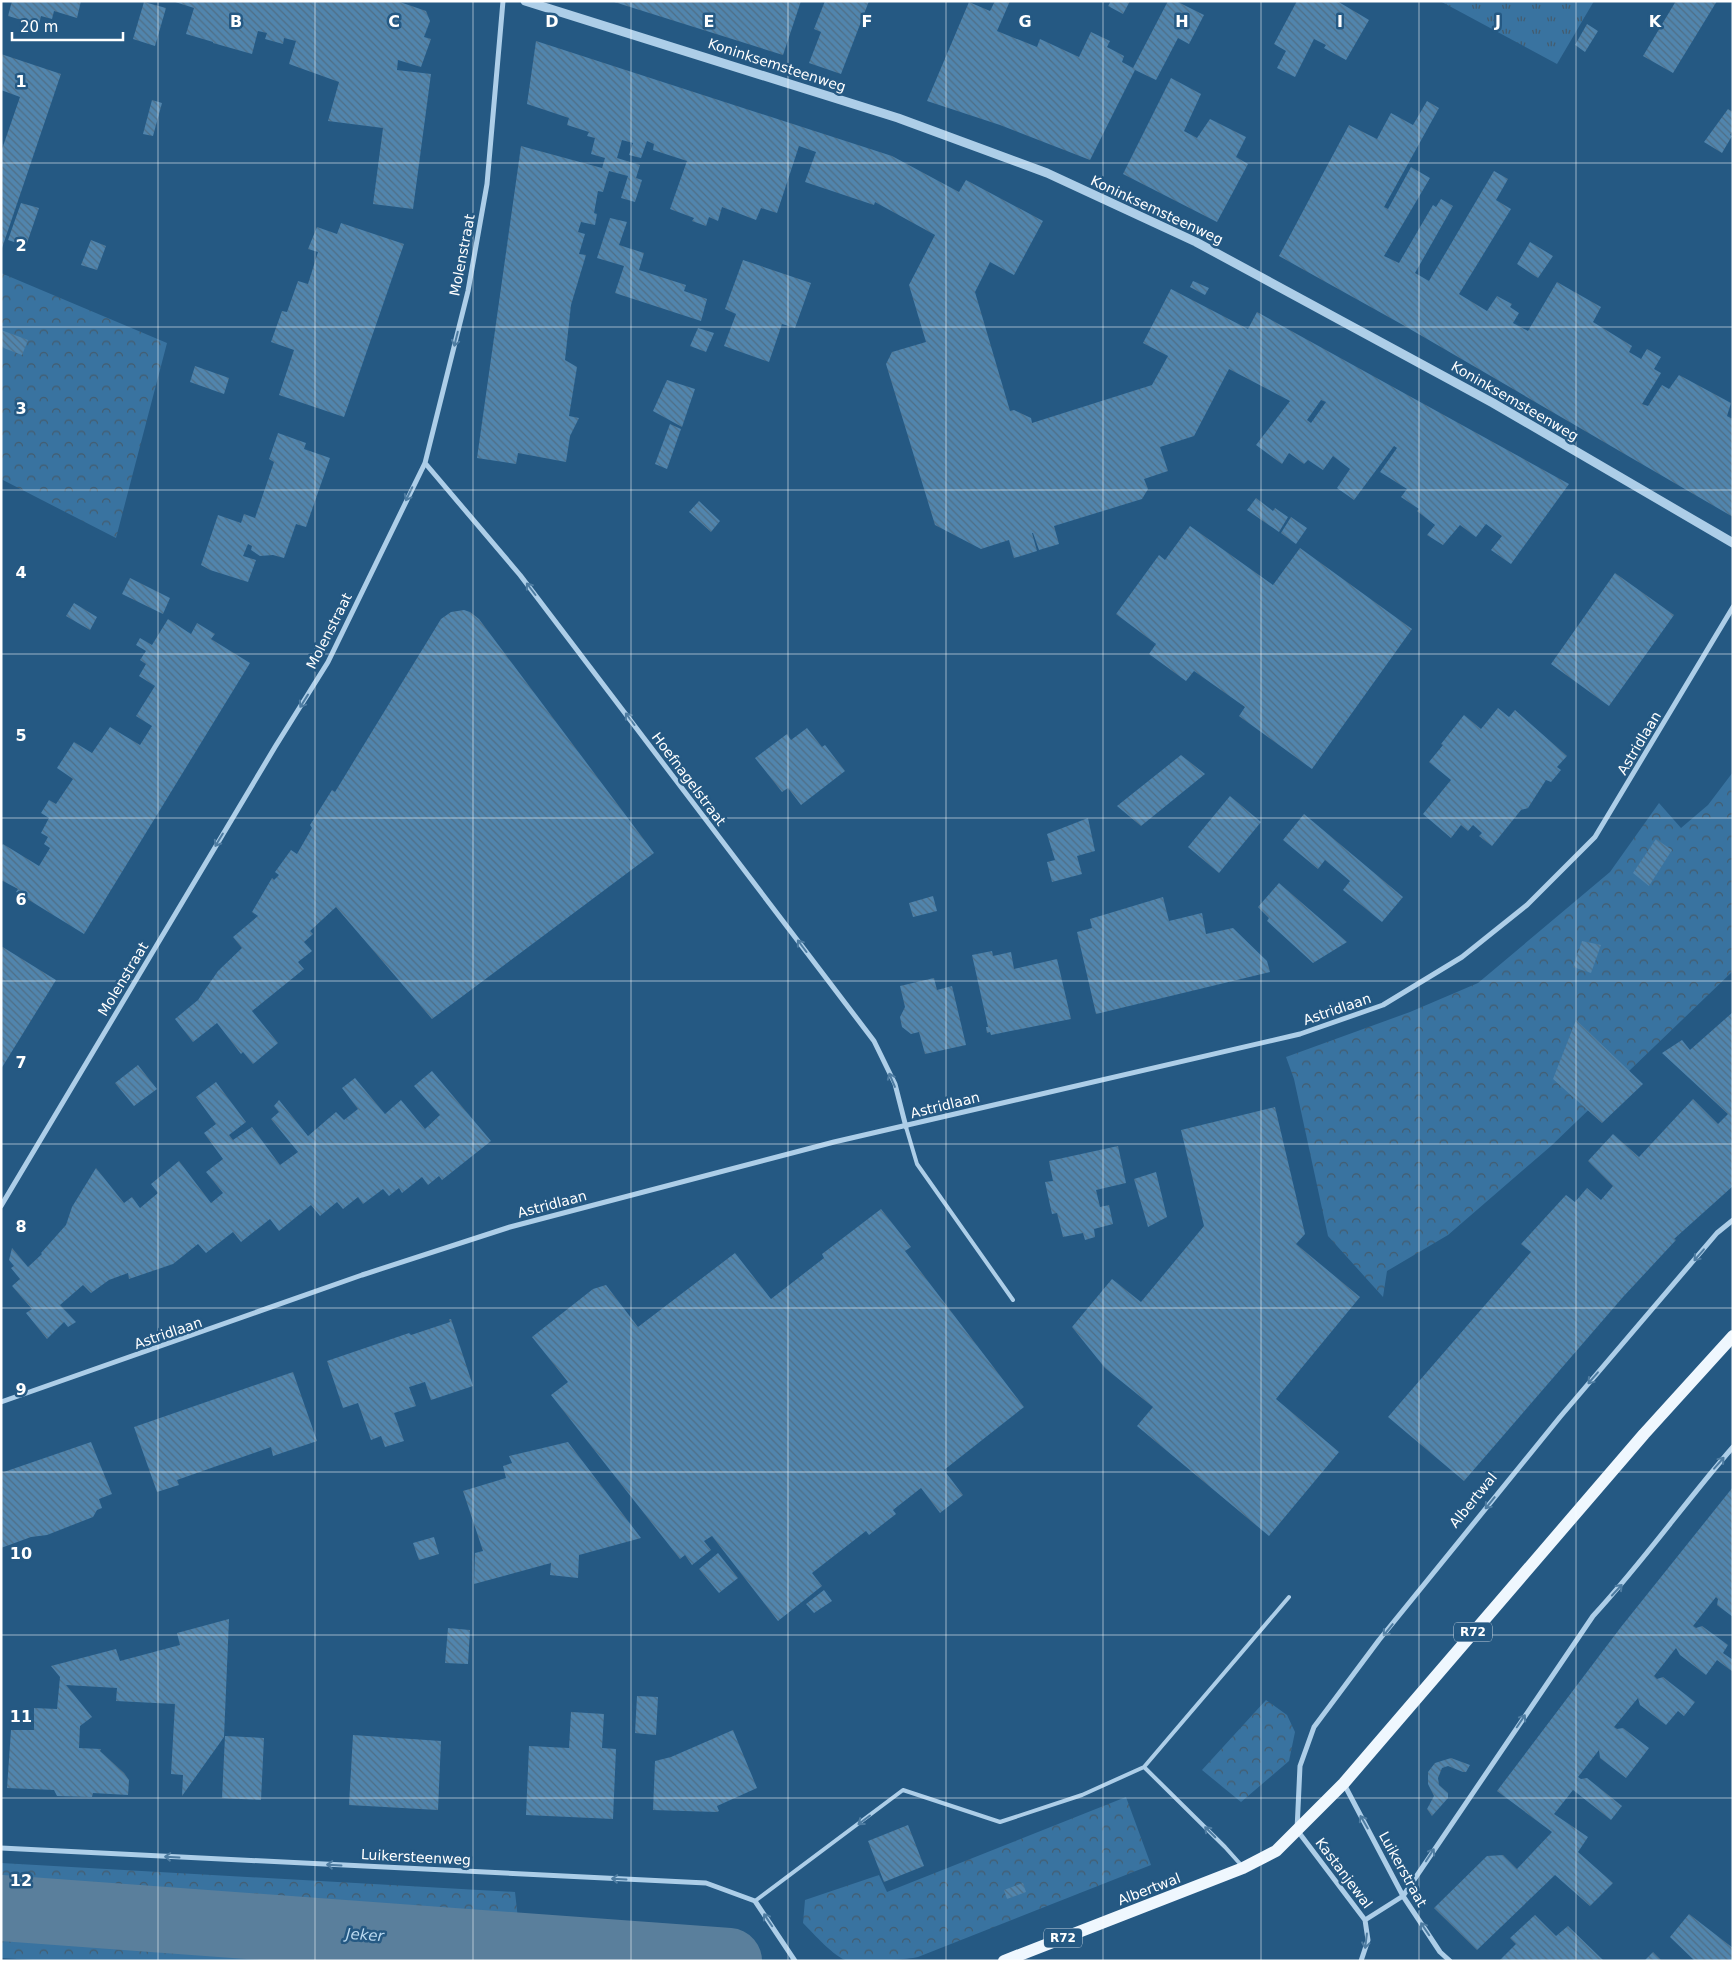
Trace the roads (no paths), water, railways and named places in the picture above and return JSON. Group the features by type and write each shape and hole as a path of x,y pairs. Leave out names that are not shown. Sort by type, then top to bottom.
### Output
{"main road":[{"name":"Albertwal","path":"1004,1961 1243,1868 1276,1851 1344,1783 1597,1488 1733,1336"}],"street":[{"name":"Molenstraat","path":"1,1206 328,662 424,463 468,291 487,184 503,1"},
{"name":"Koninksemsteenweg","path":"525,1 898,118 1046,173 1213,251 1493,403 1733,543"},
{"name":"Hoefnagelstraat","path":"424,463 520,575 874,1041 895,1084 906,1127"},
{"name":"Astridlaan","path":"1,1402 362,1275 510,1227 722,1170 1300,1034 1383,1005 1426,981 1462,957 1527,905 1595,837 1733,607"},
{"name":"Albertwal","path":"1297,1830 1300,1766 1314,1727 1379,1640 1560,1417 1717,1233 1733,1220"},
{"path":"1365,1920 1403,1896 1593,1616 1623,1584 1698,1487 1733,1447"},
{"name":"Luikerstraat","path":"1344,1783 1403,1896 1440,1952 1450,1961"},
{"name":"Kastanjewal","path":"1297,1830 1365,1920 1368,1940 1361,1961"},
{"name":"Luikersteenweg","path":"1,1848 706,1883 755,1901"},
{"path":"755,1901 795,1961"}],"lane":[{"path":"906,1127 917,1164 1013,1300"},
{"path":"755,1901 903,1790 1000,1822 1082,1795 1144,1767 1289,1597"},
{"path":"1144,1767 1226,1847 1243,1868"}],"waterway":[{"name":"Jeker","path":"1,1908 729,1961"}]}
